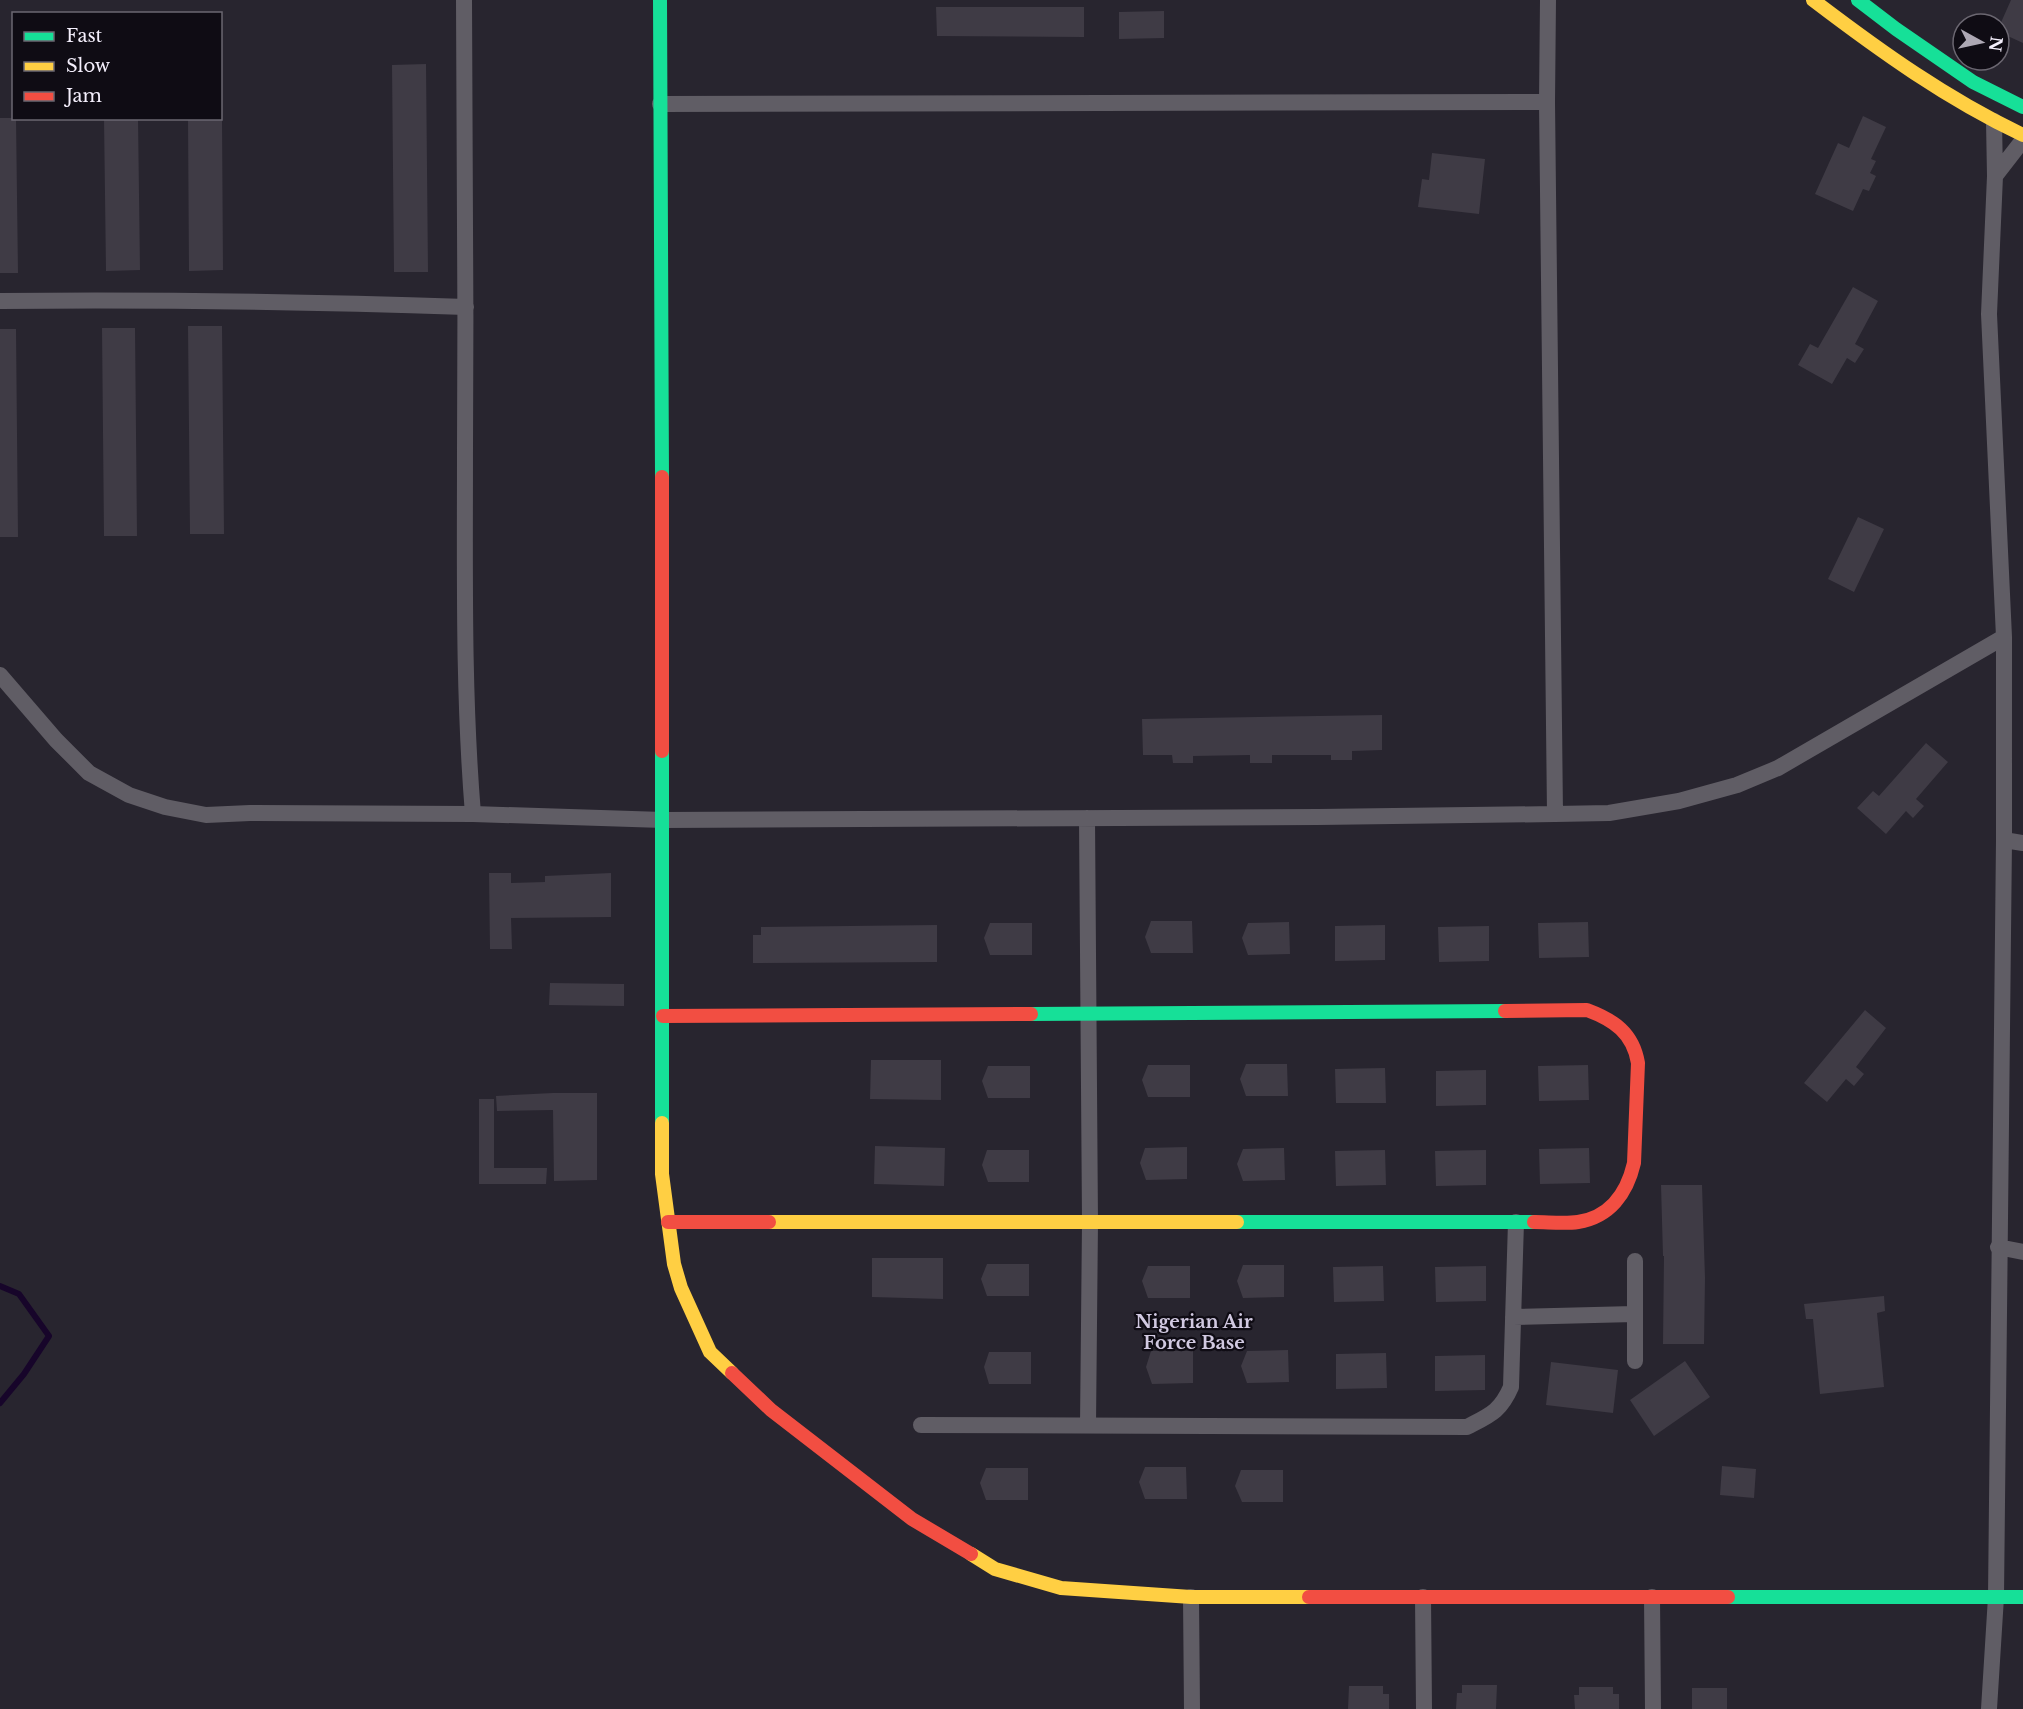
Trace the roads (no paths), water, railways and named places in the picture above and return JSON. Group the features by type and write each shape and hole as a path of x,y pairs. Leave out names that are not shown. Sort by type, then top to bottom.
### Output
{"street":[{"path":"464,0 466,701 473,814"},
{"path":"660,0 662,1174 674,1264 681,1288 710,1352 771,1410 912,1519 995,1569 1060,1588 1191,1597 2023,1597"},
{"path":"1548,0 1547,102 1555,814"},
{"path":"1813,0 1881,52 1934,87 2023,135"},
{"path":"1858,0 1973,82 2023,107"},
{"path":"660,104 1547,102"},
{"path":"1989,1709 1996,1597 2004,840 2004,637 1989,314 1995,176 1994,121"},
{"path":"1995,176 2023,141"},
{"path":"0,301 246,301 465,306"},
{"path":"0,675 56,740 89,773 129,795 165,807 206,815 250,813 473,814 663,820 1318,817 1609,813 1679,801 1737,785 1778,768 2004,637"},
{"path":"1087,818 1090,1222 1088,1425"},
{"path":"2004,840 2023,843"},
{"path":"663,1016 1587,1010 1609,1018 1625,1032 1635,1047 1639,1066 1635,1168 1627,1188 1614,1206 1598,1216 1578,1222 668,1222"},
{"path":"921,1425 1467,1427 1494,1413 1505,1401 1511,1387 1516,1222"},
{"path":"1998,1247 2023,1252"},
{"path":"1635,1261 1635,1361"},
{"path":"1513,1317 1634,1314"},
{"path":"1191,1597 1192,1709"},
{"path":"1423,1597 1424,1709"},
{"path":"1652,1597 1653,1709"}],"waterway":[{"path":"0,1286 19,1294 49,1336 24,1374 0,1403"}],"district":[{"name":"Nigerian Air Force Base","path":"1194,1332"}]}
